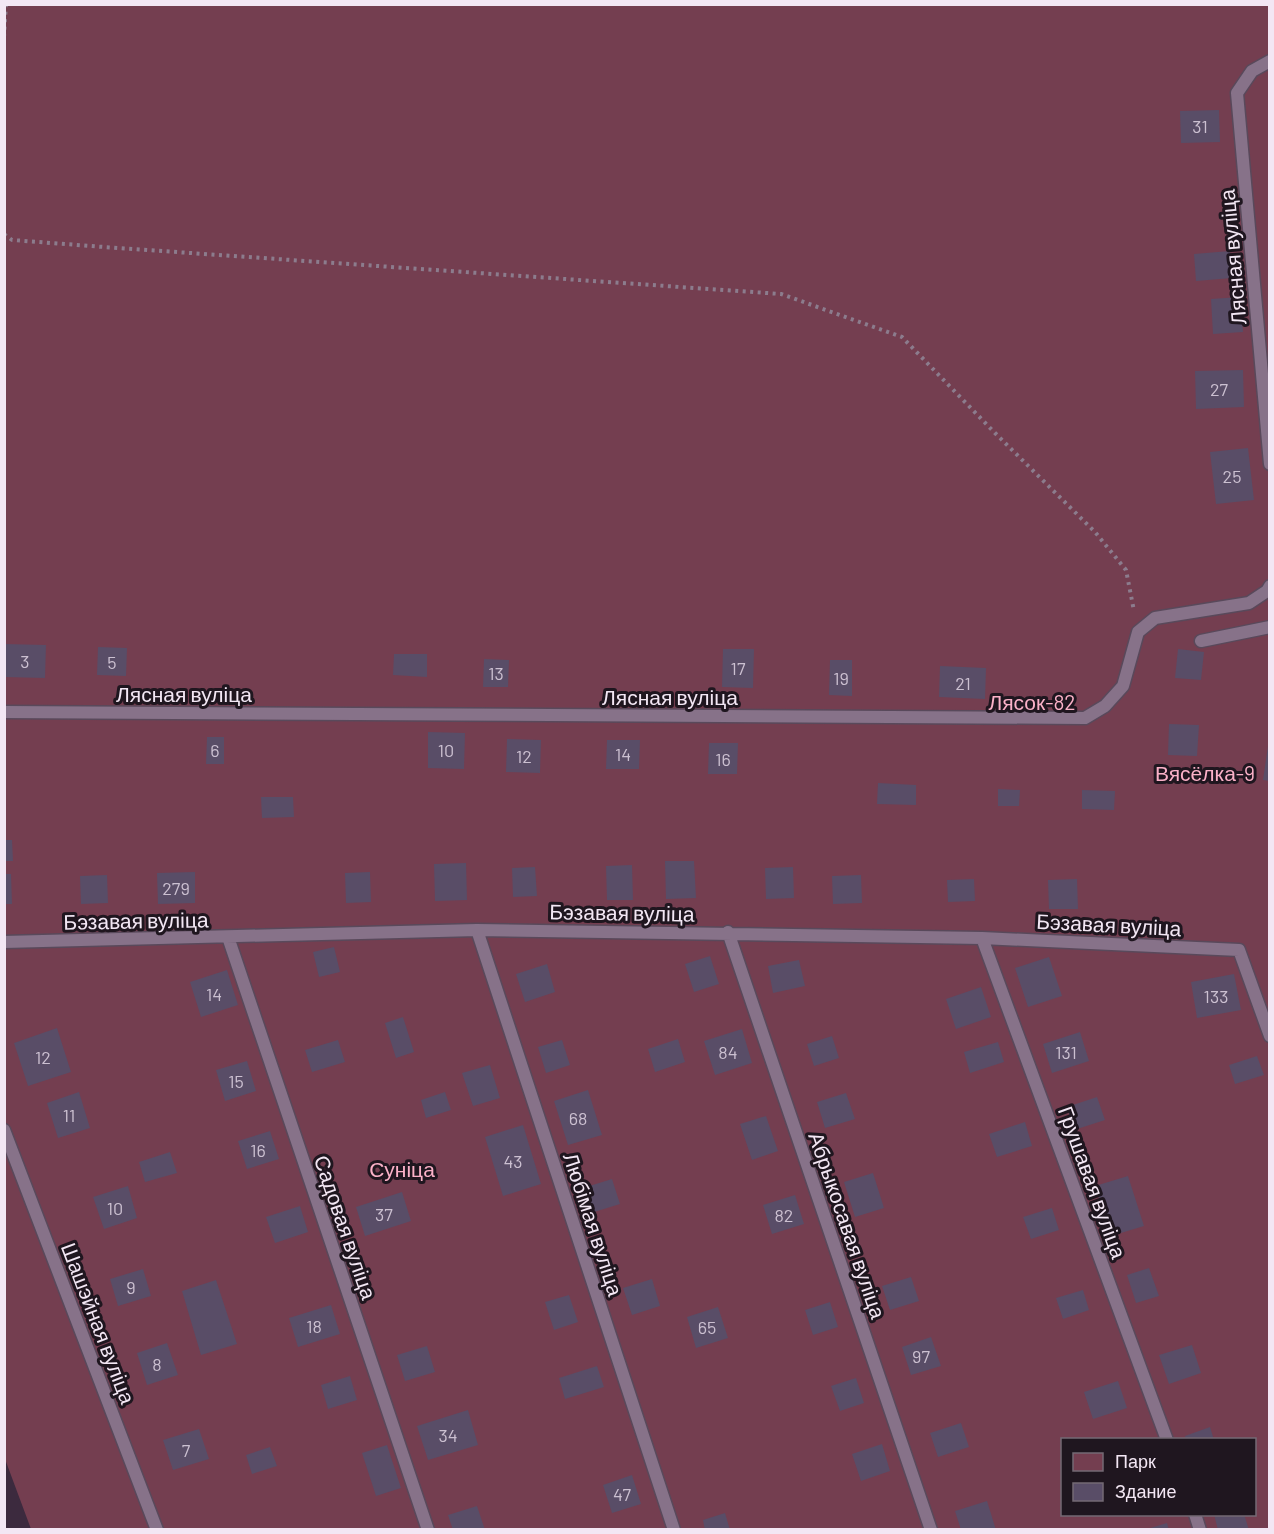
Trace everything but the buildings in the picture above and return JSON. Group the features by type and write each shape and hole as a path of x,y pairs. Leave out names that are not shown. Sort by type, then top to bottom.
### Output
{"lane":[{"name":"Лясная вуліца","path":"1269,61 1252,71 1237,93 1269,464"},
{"path":"1138,632 1155,618 1249,603 1267,591 1269,586"},
{"path":"1201,641 1269,627"},
{"name":"Лясная вуліца","path":"4,712 1086,718 1105,706 1123,686 1138,632"},
{"name":"Бэзавая вуліца","path":"4,942 477,930 728,932 982,938 1239,950 1269,1036"},
{"name":"Любімая вуліца","path":"477,930 674,1530"},
{"name":"Абрыкосавая вуліца","path":"728,932 930,1530"},
{"name":"Садовая вуліца","path":"228,937 428,1530"},
{"name":"Грушавая вуліца","path":"982,938 1166,1438"},
{"name":"Шашэйная вуліца","path":"4,1130 157,1530"}],"path":[{"path":"4,38 6,4"},
{"path":"4,234 12,240 104,248 781,294 902,337 1095,532 1126,570 1138,632"}],"green space":[{"path":"5,5 1269,5 1269,1529 31,1529 5,1459"}],"park label":[{"name":"Лясок-82","path":"1032,701"},
{"name":"Вясёлка-9","path":"1205,772"},
{"name":"Суніца","path":"402,1168"}]}
